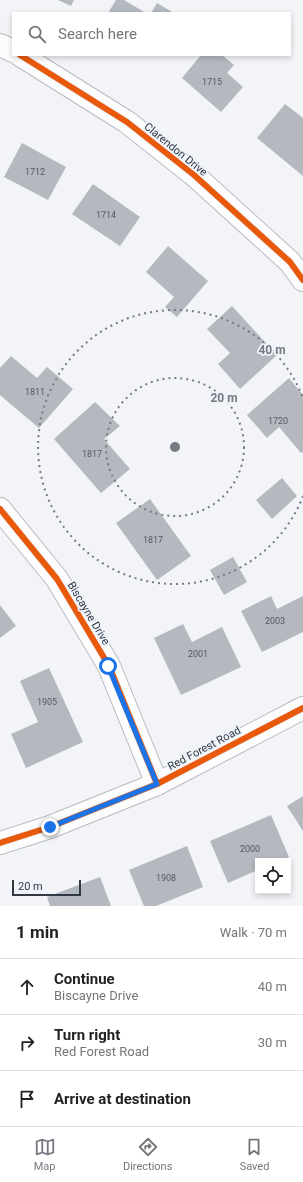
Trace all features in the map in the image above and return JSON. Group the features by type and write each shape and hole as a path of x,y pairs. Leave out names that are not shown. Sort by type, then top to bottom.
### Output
{"street":[{"path":"0,44 12,50"},
{"name":"Clarendon Drive","path":"22,56 127,122 194,175 290,262 303,280"},
{"name":"Biscayne Drive","path":"0,509 57,579 108,666 157,784"},
{"name":"Red Forest Road","path":"0,843 50,827 157,784 303,708"}],"building":[{"path":"58,0 74,0 71,6"},
{"path":"116,0 124,0 144,12 109,12"},
{"path":"157,3 172,12 152,12"},
{"path":"200,56 223,56 234,65 227,73 243,87 221,112 182,78"},
{"path":"285,104 303,118 303,176 257,138"},
{"path":"22,143 66,167 48,200 4,177"},
{"path":"93,184 140,217 120,246 72,214"},
{"path":"168,246 208,281 177,317 165,307 174,297 146,272"},
{"path":"232,306 277,355 240,389 218,364 230,353 207,329"},
{"path":"11,356 37,378 47,367 73,389 39,428 0,395 0,368"},
{"path":"289,378 303,395 303,452 301,453 279,427 267,438 247,415"},
{"path":"95,402 120,426 104,439 130,469 101,493 54,439"},
{"path":"282,478 297,496 272,519 256,500"},
{"path":"150,499 191,556 157,580 116,523"},
{"path":"233,557 247,582 224,595 210,570"},
{"path":"271,596 277,609 303,596 303,632 262,652 241,611"},
{"path":"0,605 16,626 0,638"},
{"path":"183,624 192,642 222,627 241,667 181,695 154,638"},
{"path":"49,668 83,742 26,768 11,734 38,722 20,681"},
{"path":"303,796 303,831 287,806"},
{"path":"271,815 289,857 255,858 255,871 228,883 210,841"},
{"path":"187,846 203,887 156,906 144,906 129,870"},
{"path":"100,877 111,906 50,906 47,897"}],"cycle path":[{"path":"22,56 127,122 194,175 290,262 303,280"},
{"path":"0,509 57,579 109,666 157,784"},
{"path":"0,843 50,827 157,784 303,708"}],"route":[{"path":"50,827 157,784 108,666"}]}
